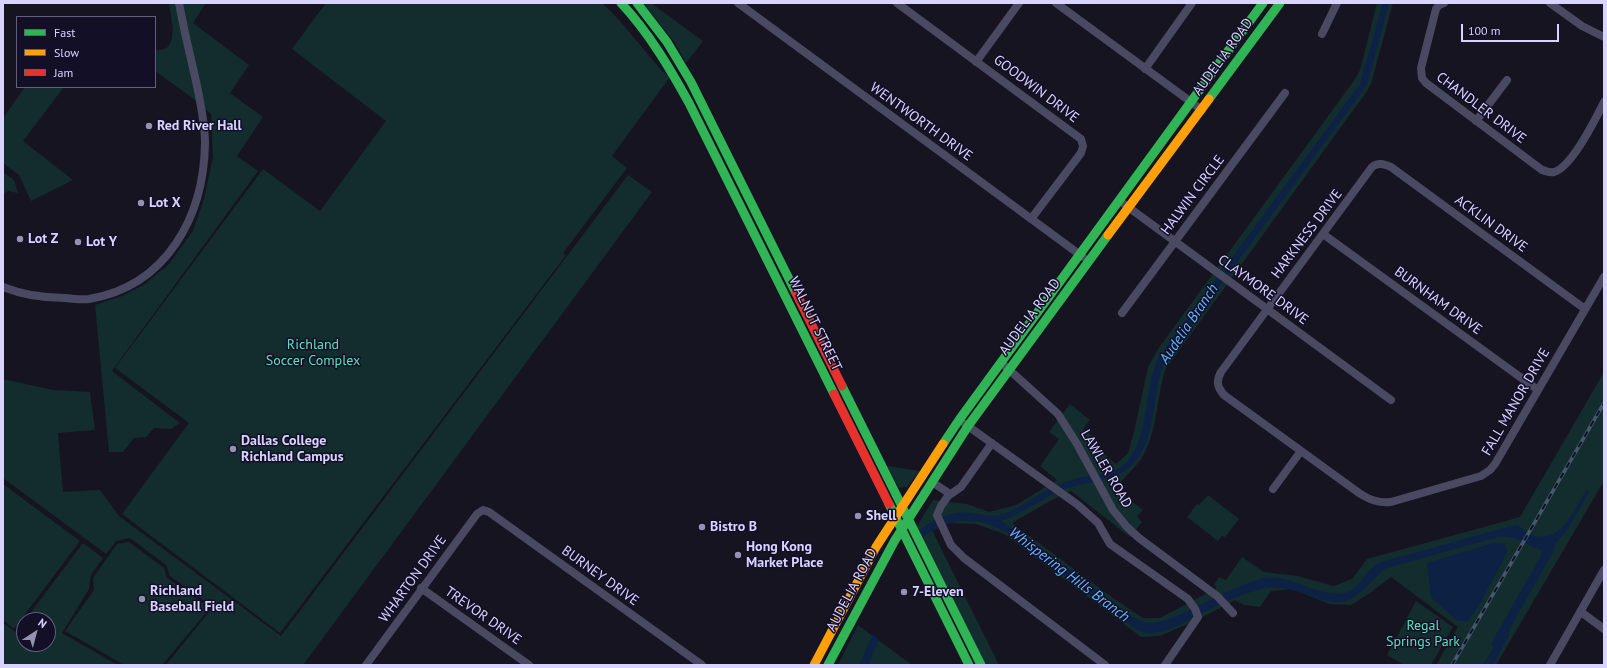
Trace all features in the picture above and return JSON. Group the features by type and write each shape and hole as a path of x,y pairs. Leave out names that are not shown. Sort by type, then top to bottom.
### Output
{"main road":[{"name":"WALNUT STREET","path":"621,3 661,53 689,103 970,665"},
{"name":"WALNUT STREET","path":"637,3 667,42 691,82 982,665"},
{"name":"AUDELIA ROAD","path":"814,665 866,565 895,516 959,420 1263,3"},
{"name":"AUDELIA ROAD","path":"828,665 874,577 902,529 968,426 1280,3"},
{"path":"689,103 694,102 706,122 717,132"},
{"path":"752,229 762,224"},
{"path":"801,329 812,324"}],"street":[{"path":"3,287 27,295 50,298 88,299 100,296 136,282 166,257 179,241 190,221 197,198 202,178 205,141 202,111 179,3"},
{"name":"WENTWORTH DRIVE","path":"738,3 1089,262"},
{"name":"GOODWIN DRIVE","path":"897,3 1081,139 1083,146 1081,153 1031,219"},
{"path":"976,62 1019,3"},
{"path":"1056,3 1202,110"},
{"path":"1144,68 1192,3"},
{"path":"1322,34 1337,3"},
{"name":"CHANDLER DRIVE","path":"1444,3 1439,5 1436,9 1422,68 1422,78 1426,83 1542,170 1554,172 1567,163 1579,146 1604,102"},
{"path":"1550,3 1582,26 1604,37"},
{"path":"1476,121 1507,80"},
{"name":"HALWIN CIRCLE","path":"1122,313 1286,92"},
{"name":"HARKNESS DRIVE","path":"1217,382 1221,372 1372,167 1380,164"},
{"name":"ACKLIN DRIVE","path":"1380,164 1391,167 1585,309"},
{"name":"CLAYMORE DRIVE","path":"1118,200 1391,400"},
{"name":"BURNHAM DRIVE","path":"1323,234 1538,390"},
{"name":"FALL MANOR DRIVE","path":"1217,382 1219,389 1224,395 1371,500 1382,503 1391,502 1481,476 1490,470 1604,277"},
{"name":"LAWLER ROAD","path":"1002,360 1008,370 1038,394 1058,414 1077,444 1113,510 1139,538 1217,596 1233,613"},
{"path":"959,420 1066,496 1098,523 1110,544 1189,601 1196,610 1198,617 1165,665"},
{"path":"993,444 961,487 950,494 941,506 937,515 951,545 964,558 1105,665"},
{"path":"1274,489 1301,451"},
{"path":"932,482 950,494"},
{"name":"WHARTON DRIVE","path":"366,665 476,514 483,510"},
{"name":"BURNEY DRIVE","path":"483,510 489,512 702,665"},
{"path":"1550,665 1604,570"},
{"name":"TREVOR DRIVE","path":"421,588 529,665"},
{"path":"1581,612 1604,629"}],"green space":[{"path":"169,3 206,3 193,23 249,65 230,93 263,117 237,156 258,171 112,371 180,423 171,429 154,428 146,437 134,438 123,452 109,452 95,305 122,296 145,284 169,264 193,231 204,199 213,156 211,114 191,97 156,72 156,50 163,49 168,46 171,41 172,26"},
{"name":"Richland Soccer Complex","path":"326,3 602,3 620,21 662,71 670,77 612,156 627,168 563,253 566,255 280,633 122,514 189,423 115,368 263,169 320,211 386,121 292,49"},
{"path":"643,3 651,3 703,41 686,63 675,43"},
{"path":"1377,3 1393,3 1371,84 1165,370 1152,435 1148,445 1138,464 1115,489 1143,510 1137,516 1142,522 1130,537 1071,491 1012,523 1113,598 1143,618 1160,618 1217,588 1214,585 1219,577 1226,580 1242,557 1264,572 1298,576 1334,586 1352,579 1367,559 1520,517 1604,372 1604,481 1496,665 1436,665 1458,627 1391,577 1351,605 1329,604 1292,589 1271,591 1260,607 1244,605 1235,600 1197,620 1160,636 1141,637 1004,534 976,524 946,523 932,530 999,665 985,665 917,526 933,500 967,504 989,512 1016,505 1057,480 1040,466 1059,439 1049,432 1070,404 1090,420 1083,429 1098,441 1094,446 1116,464 1128,453 1148,367 1158,349 1353,82 1360,70"},
{"path":"24,88 63,88 23,141 73,180 31,201 19,175 3,163 3,118"},
{"path":"3,172 14,180 18,193 8,191 3,194"},
{"path":"628,175 652,192 303,665 166,665 213,607 170,576 166,565 130,538 116,541 106,554 3,478 3,379 53,390 90,392 95,430 58,433 63,492 100,490 119,516 281,636"},
{"path":"887,466 920,471 907,487 899,488"},
{"path":"3,484 80,541 27,612 16,612 16,626 14,629 3,620"},
{"path":"1208,495 1239,519 1225,537 1222,536 1218,541 1187,517 1197,504 1199,505"},
{"name":"Richland Baseball Field","path":"129,542 164,568 167,578 210,608 162,665 124,665 65,631 94,590 93,578 117,544"},
{"path":"83,543 103,558 91,575 89,589 62,633 118,665 3,665 3,623 16,632 16,652 56,652 56,612 31,612"},
{"name":"Regal Springs Park","path":"1416,601 1453,627 1431,665 1404,665 1387,655"},
{"path":"858,625 912,665 838,665"}],"water":[{"name":"Audelia Branch","path":"1383,3 1389,3 1367,85 1166,359 1159,379 1149,432 1139,457 1130,467 1119,474 1055,493 1001,521 1128,614 1147,623 1155,623 1171,618 1233,589 1260,579 1270,577 1281,578 1322,591 1343,593 1349,592 1353,589 1372,567 1390,559 1517,525 1532,535 1544,537 1553,534 1560,529 1572,514 1586,490 1589,492 1566,532 1555,544 1553,552 1509,630 1509,635 1493,665 1487,665 1496,647 1492,644 1494,638 1541,556 1542,551 1512,538 1498,537 1387,568 1356,596 1345,601 1327,601 1285,588 1262,589 1225,602 1172,628 1154,633 1146,633 1127,623 1007,532 983,523 963,521 954,522 944,526 921,538 919,531 944,516 965,512 992,516 1007,513 1051,488 1079,478 1112,471 1119,468 1129,459 1136,448 1144,423 1151,383 1158,358 1360,84"},
{"path":"1494,543 1504,543 1507,549 1506,555 1478,607 1467,622 1456,620 1431,597 1427,563"},
{"path":"873,634 879,640 868,665 859,665"}],"waterway":[{"name":"Whispering Hills Branch","path":"1484,665 1496,646"}],"railway":[{"path":"1452,665 1604,403"}],"traffic: fast":[{"path":"621,3 641,26 674,76 689,103 834,394"},
{"path":"637,3 667,42 691,82 796,293"},
{"path":"943,444 1263,3"},
{"path":"1209,99 1280,3"},
{"path":"828,665 895,540 968,426 1108,235"},
{"path":"842,386 981,665"},
{"path":"889,504 969,665"}],"traffic: slow":[{"path":"1108,235 1209,99"},
{"path":"814,665 876,547 943,444"}],"traffic: jam":[{"path":"796,293 842,386"},
{"path":"834,394 889,504"}],"place":[{"name":"Red River Hall","path":"149,126"},
{"name":"Lot X","path":"141,203"},
{"name":"Lot Z","path":"20,239"},
{"name":"Lot Y","path":"78,242"},
{"name":"Dallas College Richland Campus","path":"233,449"},
{"name":"Shell","path":"858,516"},
{"name":"Bistro B","path":"702,527"},
{"name":"Hong Kong Market Place","path":"738,555"},
{"name":"7-Eleven","path":"904,592"},
{"name":"Richland Baseball Field","path":"142,599"}]}
